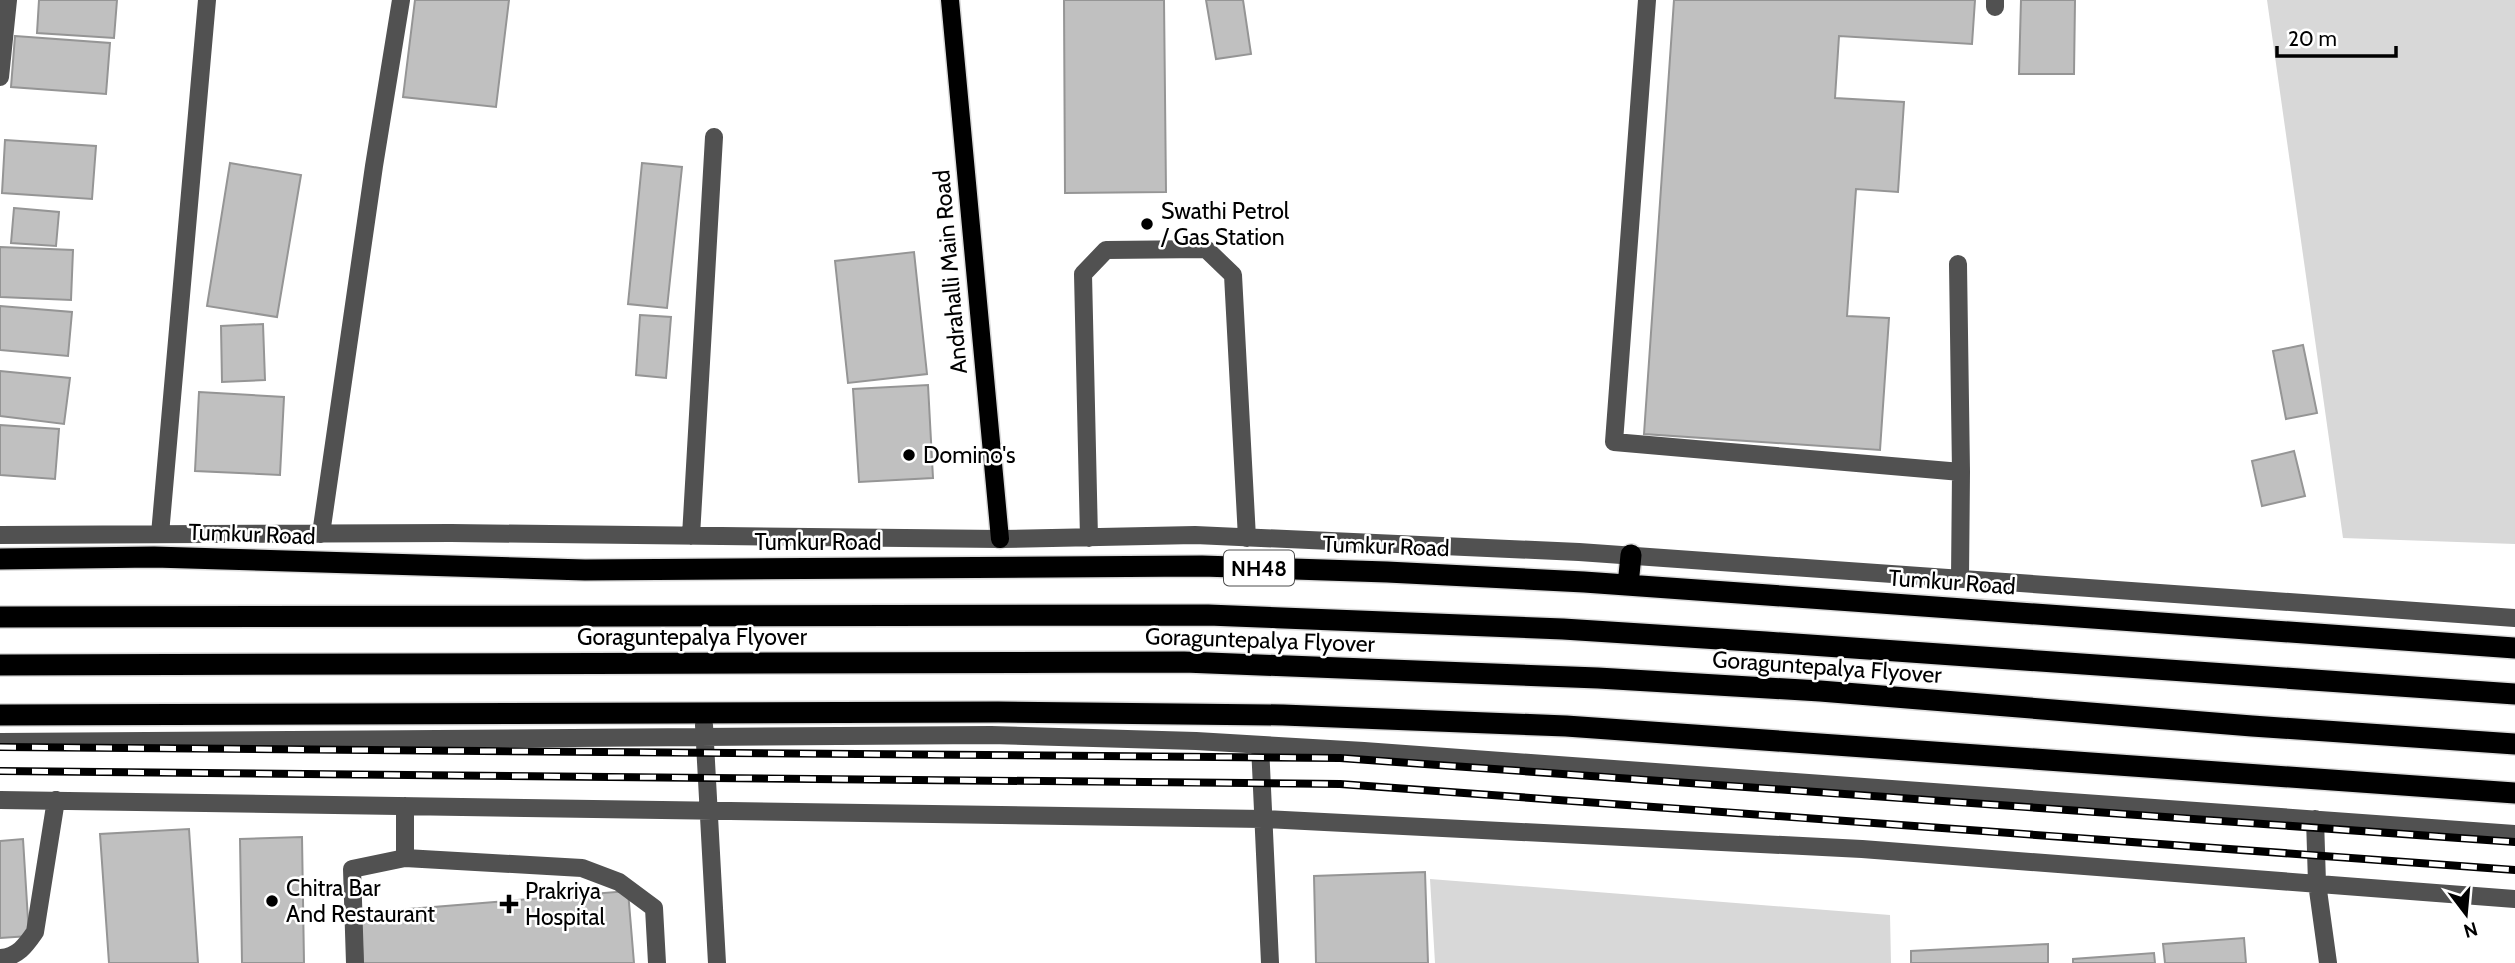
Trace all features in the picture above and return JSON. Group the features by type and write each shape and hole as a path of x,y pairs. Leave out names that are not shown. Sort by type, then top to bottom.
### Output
{"highway":[{"path":"1628,585 1631,555"},
{"name":"Tumkur Road","path":"0,559 154,557 585,570 1202,566 1387,572 1628,585 2515,648"},
{"name":"Goraguntepalya Flyover","path":"0,617 1208,615 1563,629 2515,694"},
{"name":"Goraguntepalya Flyover","path":"0,664 1184,662 1598,678 1820,691 2515,744"},
{"path":"0,715 1283,715 1552,726 2515,793"}],"main road":[{"name":"Andrahalli Main Road","path":"950,0 1000,540"}],"street":[{"path":"0,77 8,0"},
{"path":"160,534 207,0"},
{"path":"321,534 374,166 401,0"},
{"path":"1647,0 1614,442 1961,472"},
{"path":"691,536 714,137"},
{"path":"1089,538 1083,274 1106,250 1206,249 1233,275 1247,538"},
{"path":"1958,264 1960,578"},
{"path":"0,535 321,534 1000,540 1195,535 1631,555 2515,618"},
{"path":"704,713 717,963"},
{"path":"0,742 990,735 1260,745 2515,834"},
{"path":"1260,745 1269,963"},
{"path":"0,800 1263,819 1862,849 2515,899"},
{"path":"0,958 6,958 24,948 35,932 56,800"},
{"path":"405,806 405,858"},
{"path":"2315,819 2317,883 2328,963"},
{"path":"355,963 352,869 405,858 582,868 619,882 654,908 657,963"}],"shaded area":[{"path":"2267,0 2515,0 2515,544 2343,538"},
{"path":"1430,879 1890,915 1891,963 1435,963"}],"building":[{"path":"39,0 117,0 114,38 37,33"},
{"path":"415,0 509,0 496,107 403,97"},
{"path":"1064,0 1164,0 1166,192 1065,193"},
{"path":"1206,0 1243,0 1251,54 1216,59"},
{"path":"1674,0 1975,0 1972,44 1839,36 1835,98 1904,102 1898,192 1856,189 1847,316 1889,318 1880,450 1644,434"},
{"path":"2021,0 2075,0 2074,74 2019,74"},
{"path":"15,36 110,43 106,94 11,87"},
{"path":"5,140 96,146 92,199 2,193"},
{"path":"230,163 301,175 277,317 207,306"},
{"path":"642,163 682,167 667,308 628,304"},
{"path":"14,208 59,212 56,246 11,243"},
{"path":"0,247 73,250 71,300 0,297"},
{"path":"914,252 927,374 848,383 835,261"},
{"path":"0,306 72,312 68,356 0,350"},
{"path":"640,315 671,317 666,378 636,375"},
{"path":"263,324 265,380 222,382 221,326"},
{"path":"2303,345 2317,413 2286,419 2273,351"},
{"path":"0,371 70,378 64,424 0,416"},
{"path":"928,385 933,478 859,482 853,389"},
{"path":"199,392 284,397 280,475 195,471"},
{"path":"0,425 59,429 55,479 0,475"},
{"path":"2294,451 2305,496 2262,506 2252,461"},
{"path":"189,829 198,963 109,963 100,834"},
{"name":"Chitra Bar And Restaurant","path":"302,837 304,963 242,963 240,839"},
{"path":"23,839 29,936 0,938 0,841"},
{"path":"1425,872 1428,963 1316,963 1314,876"},
{"path":"628,891 634,963 363,963 360,913"},
{"path":"2244,938 2246,963 2165,963 2163,944"},
{"path":"2048,944 2048,963 1911,963 1911,951"},
{"path":"2154,953 2155,963 2073,963 2073,959"}],"railway":[{"path":"0,747 1340,758 2515,842"},
{"path":"0,771 1340,784 2515,870"}],"place":[{"name":"Swathi Petrol / Gas Station","path":"1147,224"},
{"name":"Domino's","path":"909,455"},
{"name":"Chitra Bar And Restaurant","path":"272,901"},
{"name":"Prakriya Hospital","path":"509,904"}]}
